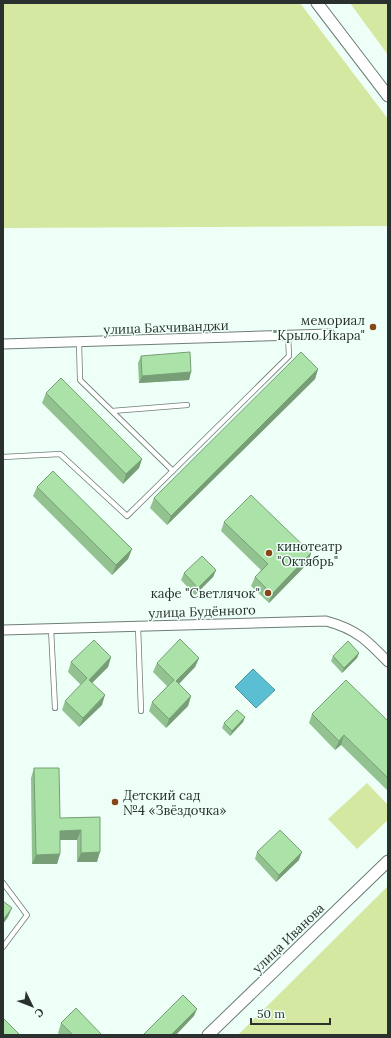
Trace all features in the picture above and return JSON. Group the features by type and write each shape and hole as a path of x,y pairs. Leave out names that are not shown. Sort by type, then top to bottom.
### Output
{"street":[{"path":"317,3 388,96"},
{"name":"улица Бахчиванджи","path":"3,344 330,334"},
{"name":"улица Будённого","path":"3,630 326,621 343,626 361,635 388,662"},
{"name":"улица Иванова","path":"208,1035 388,862"}],"lane":[{"path":"3,457 60,454 127,516 289,356 288,336"},
{"path":"79,342 80,380 173,471"},
{"path":"112,411 187,405"},
{"path":"138,626 141,711"},
{"path":"51,629 55,708"},
{"path":"3,882 27,915 3,947"}],"green space":[{"path":"3,3 300,3 388,119 388,226 3,228"},
{"path":"350,3 388,3 388,55"},
{"path":"367,783 388,805 388,820 357,849 328,819"},
{"path":"388,886 388,1035 238,1035"}],"water":[{"path":"253,669 275,690 256,708 235,687"}],"building":[{"path":"190,352 191,372 142,376 141,356"},
{"path":"301,352 318,369 171,516 154,498"},
{"path":"61,378 142,459 126,474 46,393"},
{"path":"53,471 132,549 116,565 37,487"},
{"path":"251,495 311,553 272,594 255,577 268,564 224,522"},
{"path":"202,556 216,570 198,588 184,573"},
{"path":"180,639 199,658 176,681 191,696 169,719 152,702 174,680 157,663"},
{"path":"94,640 111,657 89,680 105,695 83,718 65,701 87,678 71,662"},
{"path":"348,641 359,653 344,668 333,656"},
{"path":"346,680 388,721 388,778 344,735 339,741 312,714"},
{"path":"237,710 245,717 232,731 224,723"},
{"path":"34,768 59,768 60,818 100,817 100,852 81,853 81,830 60,831 60,854 36,855"},
{"path":"280,830 302,852 279,875 257,852"},
{"path":"3,901 12,908 3,920"},
{"path":"183,995 197,1009 171,1035 143,1035"},
{"path":"76,1008 102,1035 73,1035 61,1023"},
{"path":"3,1018 20,1035 3,1035"}],"place":[{"name":"мемориал \"Крыло Икара\"","path":"373,327"},
{"name":"кинотеатр \"Октябрь\"","path":"269,553"},
{"name":"кафе \"Светлячок\"","path":"268,593"},
{"name":"Детский сад №4 «Звёздочка»","path":"115,802"}]}
